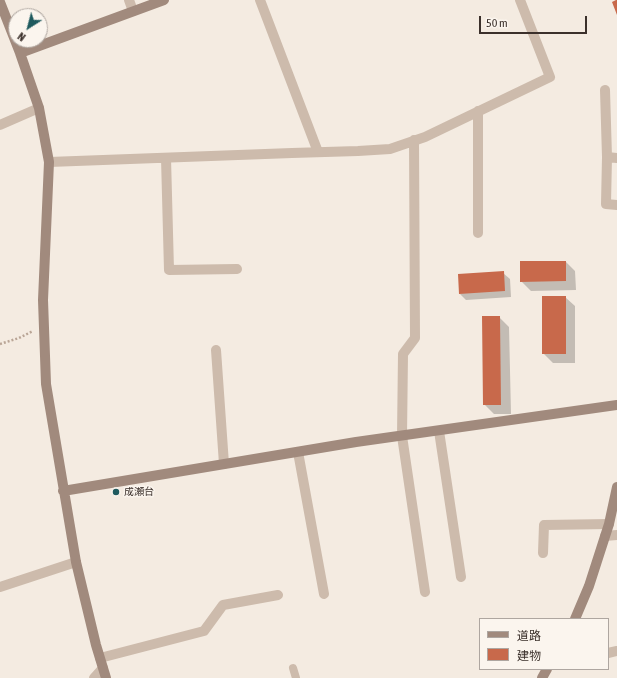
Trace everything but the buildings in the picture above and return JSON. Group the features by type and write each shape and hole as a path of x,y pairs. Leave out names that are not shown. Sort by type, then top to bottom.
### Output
{"street":[{"path":"128,0 133,11"},
{"path":"20,52 164,0"},
{"path":"260,0 318,152"},
{"path":"49,162 390,149 425,137 550,77 520,0"},
{"path":"0,2 20,52 39,108 49,162 43,300 46,384 76,562 103,668"},
{"path":"605,90 612,158 606,204 617,205"},
{"path":"0,124 39,108"},
{"path":"478,111 478,233"},
{"path":"414,140 415,338 403,354 402,436 425,592"},
{"path":"166,158 169,270 237,269"},
{"path":"216,350 224,464"},
{"path":"63,491 356,442 617,405"},
{"path":"439,431 461,577"},
{"path":"298,452 324,594"},
{"path":"575,618 589,586 609,524 617,487"},
{"path":"543,553 544,525 609,524"},
{"path":"605,536 617,535"},
{"path":"0,587 76,562"},
{"path":"94,678 103,668 204,631 223,605 278,595"}],"lane":[{"path":"293,668 296,678"}],"path":[{"path":"0,344 19,338 44,325"}],"place":[{"name":"成瀬台","path":"116,492"}]}
